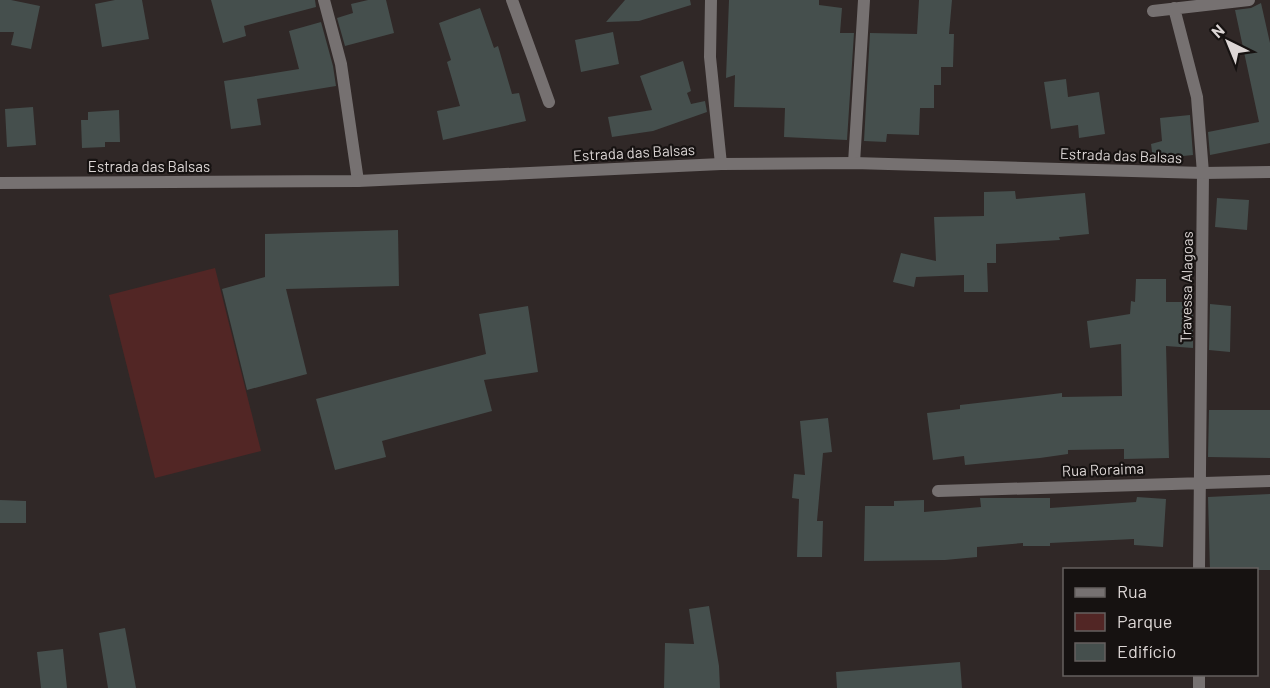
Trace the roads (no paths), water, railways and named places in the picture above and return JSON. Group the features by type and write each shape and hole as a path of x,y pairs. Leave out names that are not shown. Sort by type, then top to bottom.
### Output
{"street":[{"path":"324,0 341,64 358,181"},
{"path":"512,0 549,102"},
{"path":"711,0 710,57 721,164"},
{"path":"854,163 864,0"},
{"path":"1153,11 1249,0"},
{"name":"Travessa Alagoas","path":"1174,8 1197,97 1203,173 1199,568"},
{"name":"Estrada das Balsas","path":"0,183 358,181 721,164 854,163 1203,173 1270,172"},
{"name":"Rua Roraima","path":"938,491 1270,481"}]}
